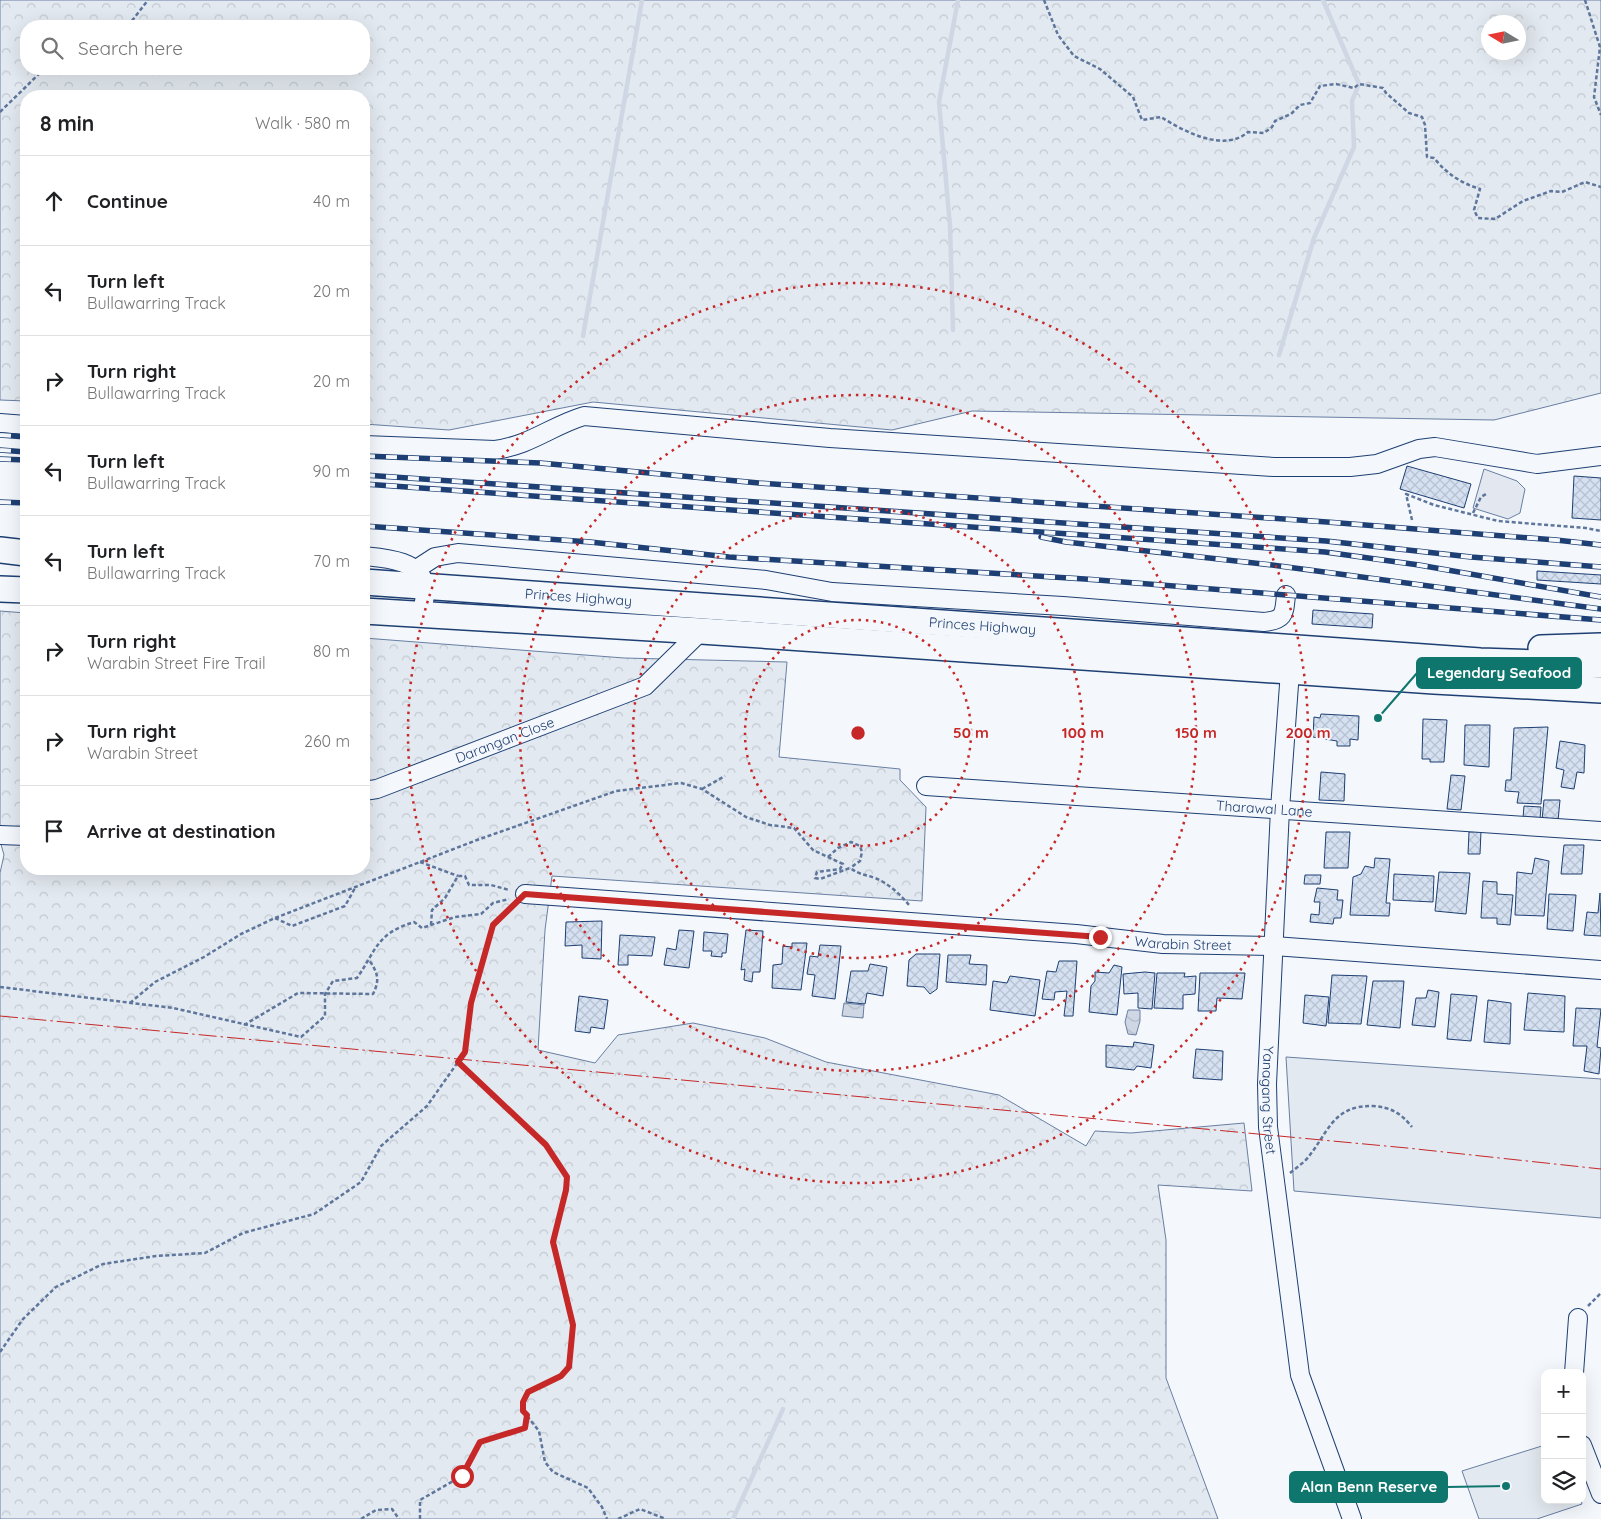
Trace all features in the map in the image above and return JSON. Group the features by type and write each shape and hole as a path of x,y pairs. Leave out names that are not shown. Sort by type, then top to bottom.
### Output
{"highway":[{"path":"0,550 20,552"},
{"name":"Princes Highway","path":"370,582 420,578 1480,661 1601,665"},
{"path":"0,589 20,590"},
{"name":"Princes Highway","path":"370,611 1601,690"},
{"path":"1369,652 1601,646"}],"street":[{"path":"370,445 494,455 538,438 563,422 584,416 830,438 1274,467 1350,467 1377,464 1419,449 1435,447 1537,464 1601,456"},
{"path":"0,423 20,425"},
{"path":"422,614 420,578 435,557 458,553 766,580 832,592 1063,606 1264,622 1276,621 1283,615 1286,595"},
{"path":"370,556 391,558 420,578"},
{"name":"Darangan Close","path":"370,790 644,686 701,631"},
{"name":"Yanagang Street","path":"1290,671 1280,809 1267,1106 1300,1375 1352,1519"},
{"name":"Tharawal Lane","path":"926,786 1601,831"},
{"path":"0,835 20,836"},
{"name":"Warabin Street","path":"525,894 1076,934 1163,944 1274,946 1601,970"},
{"path":"1574,1369 1578,1318"},
{"path":"1586,1455 1601,1494"}],"path":[{"path":"133,20 148,0"},
{"path":"1044,0 1058,35 1074,56 1100,69 1133,97 1142,120 1161,116 1182,130 1224,141 1243,137 1248,132 1264,133 1272,127 1275,121 1291,114 1300,105 1310,102 1320,86 1336,84 1354,88 1359,84 1383,88 1386,94 1409,113 1422,118 1426,125 1427,157 1434,158 1444,171 1465,184 1480,189 1474,210 1478,218 1495,219 1523,201 1550,191 1562,192 1585,182 1601,187"},
{"path":"1586,0 1600,46 1594,97 1601,115"},
{"path":"23,90 38,75"},
{"path":"0,112 20,92"},
{"path":"1412,520 1406,494 1434,505 1473,513 1498,522 1601,531"},
{"path":"1473,513 1481,498 1486,494"},
{"path":"702,789 725,776"},
{"path":"130,1003 155,982 204,957 241,934 275,918 355,886 616,791 681,783 702,789 746,817 770,825 794,828 813,850 828,857 843,864 840,869 817,872 815,878 820,879 850,868 860,861 862,852 860,846 851,842 838,848 828,857"},
{"path":"420,862 458,876 465,876 469,885 491,885 525,894"},
{"path":"850,868 860,875 876,878 900,894 924,923"},
{"path":"431,925 432,910 445,898 458,876"},
{"path":"275,918 292,926 345,906 355,886"},
{"path":"0,987 173,1008 301,1037 325,1016 325,994 333,981 357,978 378,942 400,926 414,922 422,928 455,917 481,914 493,903 525,894"},
{"path":"0,1352 23,1319 56,1287 103,1264 156,1256 205,1253 243,1233 314,1214 362,1182 381,1146 428,1106 465,1052 471,1003 493,925 525,894"},
{"path":"242,1025 298,993 374,994 379,983 377,972 369,960"},
{"path":"458,1062 546,1145 567,1177 566,1190 553,1242 573,1325 569,1367 561,1376 528,1392 523,1402 523,1411 539,1431 545,1462 553,1472 588,1488 602,1507 607,1519"},
{"path":"1276,1186 1305,1160 1326,1129 1341,1113 1364,1106 1381,1107 1403,1115 1412,1126"},
{"path":"420,1519 420,1500 462,1476 480,1442 525,1428 527,1415"},
{"path":"361,1519 376,1510 392,1509 399,1519"},
{"path":"618,1519 640,1509 666,1519"}],"green space":[{"path":"0,0 1601,0 1601,393 1494,420 972,411 892,430 593,402 449,430 370,424 370,90 20,90 20,401 0,400"},
{"path":"0,611 20,613 20,875 370,875 370,638 624,658 787,662 779,757 900,769 900,780 926,807 922,901 552,876 545,930 538,1050 595,1063 618,1035 693,1023 765,1038 826,1062 999,1095 1086,1146 1095,1131 1131,1133 1244,1123 1252,1191 1158,1185 1166,1240 1166,1378 1218,1519 0,1519 0,873 4,855 0,841"},
{"path":"1286,1057 1601,1079 1601,1218 1294,1191"},
{"path":"1541,1446 1541,1504 1582,1504 1537,1519 1479,1519 1462,1471"}],"shaded area":[{"path":"1484,469 1517,481 1525,489 1520,513 1508,519 1473,508"}],"water":[{"path":"844,1003 864,1005 863,1018 842,1016"},
{"path":"1128,1010 1140,1010 1140,1021 1136,1035 1128,1034 1125,1022"}],"building":[{"path":"1407,466 1471,484 1464,508 1400,489"},
{"path":"1574,476 1601,478 1601,520 1572,518"},
{"path":"1537,571 1601,575 1601,584 1537,580"},
{"path":"1313,610 1373,614 1372,628 1312,624"},
{"path":"1321,714 1359,716 1358,740 1350,739 1350,746 1337,746 1337,741 1313,737 1314,717 1320,718"},
{"path":"1423,719 1447,720 1444,762 1430,762 1430,759 1422,759"},
{"path":"1465,725 1490,725 1489,767 1464,765"},
{"path":"1548,727 1541,804 1517,803 1519,792 1505,791 1506,780 1511,780 1514,728"},
{"path":"1560,741 1585,745 1584,773 1577,772 1574,789 1561,787 1564,770 1556,768"},
{"path":"1321,772 1345,774 1344,801 1319,800"},
{"path":"1451,775 1465,776 1461,810 1447,809"},
{"path":"1544,800 1560,800 1558,821 1542,820"},
{"path":"1524,806 1541,807 1540,819 1523,818"},
{"path":"1481,831 1480,854 1468,854 1469,832"},
{"path":"1326,832 1350,832 1348,868 1324,868"},
{"path":"1564,845 1584,845 1582,874 1561,874"},
{"path":"1375,858 1390,859 1386,903 1390,903 1389,916 1350,915 1353,877 1361,874 1365,866 1374,868"},
{"path":"1535,858 1549,861 1544,916 1515,915 1517,872 1532,874"},
{"path":"1439,872 1470,873 1466,914 1435,911"},
{"path":"1394,874 1434,876 1433,902 1393,900"},
{"path":"1305,875 1321,875 1320,884 1304,884"},
{"path":"1483,881 1497,882 1497,894 1513,895 1510,925 1497,924 1497,918 1481,918"},
{"path":"1317,888 1338,890 1337,900 1343,900 1341,918 1334,918 1333,924 1310,922 1311,914 1319,915 1320,902 1314,902"},
{"path":"1600,893 1601,936 1584,935 1587,912 1598,913"},
{"path":"1549,894 1576,895 1573,931 1547,929"},
{"path":"602,921 601,959 582,958 582,945 565,946 566,922"},
{"path":"679,930 694,931 689,968 664,965 667,948 676,950"},
{"path":"746,930 763,931 760,972 753,972 752,982 744,980 745,969 741,970"},
{"path":"704,932 728,934 726,953 722,953 722,957 711,956 712,951 703,951"},
{"path":"620,935 655,937 652,956 628,955 628,965 618,965"},
{"path":"792,943 807,943 801,990 772,988 773,965 782,964 783,946 792,947"},
{"path":"820,945 841,946 835,999 812,996 815,975 807,974 810,956 818,957"},
{"path":"916,954 940,954 937,989 930,994 924,987 907,986 909,960"},
{"path":"948,955 971,955 969,964 987,965 986,985 946,982"},
{"path":"1059,961 1077,961 1073,1016 1064,1016 1067,991 1055,992 1054,1000 1042,999 1047,971 1056,972"},
{"path":"870,964 887,967 883,996 867,993 865,1004 846,1002 851,971 868,971"},
{"path":"1114,965 1122,967 1117,1015 1089,1012 1091,986 1095,981 1095,972 1109,973"},
{"path":"1155,973 1152,1009 1138,1008 1138,993 1124,994 1123,974"},
{"path":"1157,973 1185,973 1184,977 1196,976 1195,994 1183,995 1183,1009 1154,1008"},
{"path":"1200,973 1245,973 1242,999 1217,998 1216,1011 1198,1011"},
{"path":"1332,975 1367,976 1361,1024 1328,1023"},
{"path":"1010,976 1040,980 1035,1016 990,1010 993,981 1007,983"},
{"path":"1373,981 1404,981 1400,1028 1367,1025"},
{"path":"1428,990 1439,992 1435,1027 1412,1025 1416,998 1426,998"},
{"path":"1528,993 1565,996 1564,1032 1524,1030"},
{"path":"1451,994 1477,996 1471,1041 1447,1039"},
{"path":"1305,995 1329,997 1326,1026 1303,1023"},
{"path":"579,996 608,1000 604,1029 591,1027 590,1033 575,1031"},
{"path":"1488,1000 1511,1003 1510,1044 1484,1042"},
{"path":"1576,1008 1601,1009 1597,1047 1601,1048 1599,1074 1584,1071 1587,1046 1573,1046"},
{"path":"1134,1042 1154,1045 1151,1068 1137,1066 1134,1070 1106,1067 1106,1045 1133,1047"},
{"path":"1196,1049 1223,1051 1222,1080 1193,1078"}],"waterway":[{"path":"583,336 642,0"},
{"path":"953,330 950,226 939,102 958,0"},
{"path":"1279,355 1314,238 1354,147 1352,101 1359,84 1323,0"},
{"path":"733,1519 783,1409"}],"railway":[{"path":"0,435 20,437"},
{"path":"0,450 20,452"},
{"path":"370,456 540,463 759,483 1327,522 1601,545"},
{"path":"0,459 20,460"},
{"path":"370,475 1326,541 1471,557 1601,567"},
{"path":"370,484 1325,552 1419,565 1601,597"},
{"path":"0,502 20,503"},
{"path":"370,526 590,542 729,557 1085,579 1601,620"},
{"path":"1041,537 1066,542 1272,565 1601,609"}],"power":[{"path":"0,1016 1407,1148 1601,1169"}],"place":[{"name":"Legendary Seafood","path":"1378,718"},
{"name":"Alan Benn Reserve","path":"1506,1486"}],"route":[{"path":"462,1476 480,1442 510,1431 525,1428 527,1415 523,1411 523,1402 528,1392 561,1376 569,1367 572,1340 573,1325 553,1242 566,1190 567,1177 546,1145 466,1072 458,1062 465,1052 471,1003 493,925 525,894 1100,937"}]}
